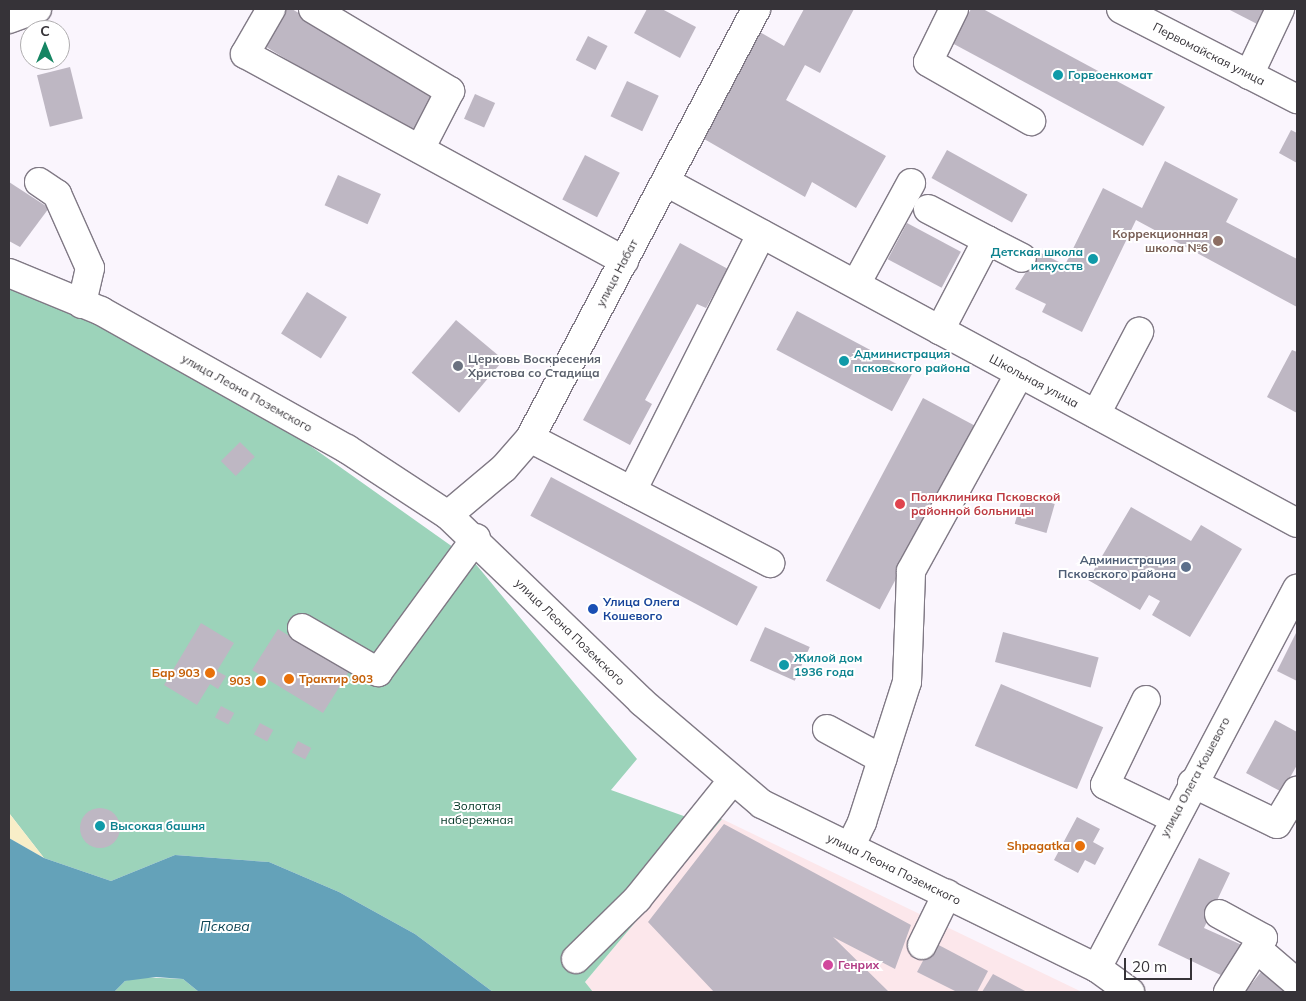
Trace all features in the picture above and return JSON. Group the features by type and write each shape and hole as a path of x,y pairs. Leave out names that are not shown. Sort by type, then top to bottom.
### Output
{"street":[{"path":"9,19 37,9"},
{"path":"270,9 245,54 624,261"},
{"path":"313,9 450,91 420,149"},
{"name":"улица Набат","path":"448,514 497,474 530,438 756,9"},
{"path":"954,9 928,62 1031,121"},
{"path":"1249,74 1280,9"},
{"name":"Первомайская улица","path":"1125,10 1297,99"},
{"path":"39,182 57,194 90,268 82,304"},
{"name":"Школьная улица","path":"666,182 1297,523"},
{"path":"856,284 911,183"},
{"path":"928,209 1022,258"},
{"path":"632,490 762,234"},
{"path":"940,330 987,240"},
{"name":"улица Леона Поземского","path":"9,273 82,304 347,449 448,514 476,538 642,702 732,781 762,804 1097,968 1130,992"},
{"path":"1096,414 1138,332"},
{"path":"850,847 882,759 907,682 911,571 1020,374"},
{"path":"530,438 770,563"},
{"path":"302,628 378,672 476,538"},
{"name":"улица Олега Кошевого","path":"1097,968 1173,818 1297,588"},
{"path":"1146,700 1105,785 1173,818"},
{"path":"826,729 882,759"},
{"path":"576,959 637,899 732,781"},
{"path":"1192,784 1277,824 1297,791"},
{"path":"922,945 947,894"},
{"path":"1219,914 1263,938 1228,992"},
{"path":"1256,948 1297,983"}],"shaded area":[{"path":"722,819 1082,992 593,992 585,982"}],"green space":[{"name":"Золотая набережная","path":"9,285 107,327 271,418 474,562 637,759 611,790 692,819 722,819 585,982 593,992 493,992 415,934 339,892 269,862 175,855 111,881 44,858 9,813"},
{"path":"139,977 183,979 199,992 114,992 125,981"}],"sand":[{"path":"9,813 44,858 9,838"}],"water":[{"name":"Пскова","path":"9,838 44,858 111,881 175,855 269,862 339,892 415,934 493,992 199,992 183,979 156,977 125,981 114,992 9,992"}],"building":[{"path":"285,9 292,9 435,96 411,135 263,45"},
{"path":"647,9 662,9 696,27 680,58 634,33"},
{"path":"804,9 854,9 820,73 805,65 786,100 886,156 856,208 812,182 805,197 699,136 758,31 784,46"},
{"name":"Горвоенкомат","path":"971,9 983,9 1165,107 1143,146 952,43"},
{"path":"1228,9 1269,9 1261,26"},
{"path":"588,36 608,46 595,70 576,60"},
{"path":"70,67 83,118 50,127 37,75 58,70 70,70"},
{"path":"627,81 659,96 642,131 611,116"},
{"path":"475,94 495,103 484,128 464,119"},
{"path":"1291,130 1297,133 1297,163 1279,153"},
{"path":"947,150 1027,195 1012,223 931,178"},
{"path":"585,155 620,173 597,217 562,200"},
{"path":"1165,161 1238,199 1226,222 1297,259 1297,307 1136,220 1082,332 1042,312 1046,304 1015,289 1039,252 1065,265 1103,188 1142,208"},
{"path":"338,175 381,194 368,224 325,205"},
{"path":"9,182 49,208 20,247 9,241"},
{"path":"907,223 961,252 942,288 888,259"},
{"path":"680,243 728,269 706,308 697,304 645,400 652,404 630,445 583,420"},
{"path":"307,292 347,317 321,358 281,334"},
{"name":"Администрация псковского района","path":"797,311 913,373 892,411 776,350"},
{"name":"Церковь Воскресения Христова со Стадища","path":"456,320 503,360 459,413 412,373"},
{"path":"1292,350 1297,352 1297,413 1267,397"},
{"name":"Поликлиника Псковской районной больницы","path":"923,398 977,427 880,609 826,581"},
{"path":"240,442 255,457 236,476 221,461"},
{"path":"551,477 758,587 737,626 530,516"},
{"path":"1023,495 1055,504 1046,533 1015,524"},
{"path":"1131,507 1191,541 1201,525 1242,549 1190,637 1152,615 1160,601 1149,595 1140,610 1088,580"},
{"path":"201,623 234,643 217,671 226,676 218,689 210,684 197,705 164,685"},
{"path":"765,627 810,647 795,681 750,661"},
{"path":"278,629 301,643 320,645 316,652 330,661 334,653 353,665 323,713 252,670"},
{"path":"1297,631 1297,681 1277,671"},
{"path":"1003,632 1099,658 1091,688 995,662"},
{"path":"1001,684 1103,727 1077,789 975,746"},
{"path":"221,706 234,713 228,725 215,717"},
{"path":"1275,720 1297,732 1297,765 1282,792 1246,773"},
{"path":"260,723 273,730 267,742 254,734"},
{"path":"298,741 311,748 305,760 292,752"},
{"name":"Высокая башня","path":"104,808 111,811 117,817 120,828 119,836 111,845 104,848 96,848 89,845 81,836 80,824 83,817 92,809"},
{"path":"1077,817 1100,829 1093,842 1104,848 1095,865 1085,860 1078,873 1054,860"},
{"path":"724,824 911,925 895,969 833,937 889,992 714,992 648,922"},
{"path":"1199,858 1230,873 1204,928 1242,945 1227,978 1158,945"},
{"path":"933,942 988,971 977,992 957,992 917,972"},
{"path":"1265,967 1297,992 1245,992"},
{"path":"993,974 1027,992 982,992"}],"place":[{"name":"Горвоенкомат","path":"1058,75"},
{"name":"Коррекционная школа №6","path":"1218,241"},
{"name":"Детская школа искусств","path":"1093,259"},
{"name":"Администрация псковского района","path":"844,361"},
{"name":"Церковь Воскресения Христова со Стадища","path":"458,366"},
{"name":"Поликлиника Псковской районной больницы","path":"900,504"},
{"name":"Администрация Псковского района","path":"1186,567"},
{"name":"Улица Олега Кошевого","path":"593,609"},
{"name":"Жилой дом 1936 года","path":"784,665"},
{"name":"Бар 903","path":"210,673"},
{"name":"Трактир 903","path":"289,679"},
{"name":"903","path":"261,681"},
{"name":"Высокая башня","path":"100,826"},
{"name":"Shpagatka","path":"1080,846"},
{"name":"Генрих","path":"828,965"}]}
